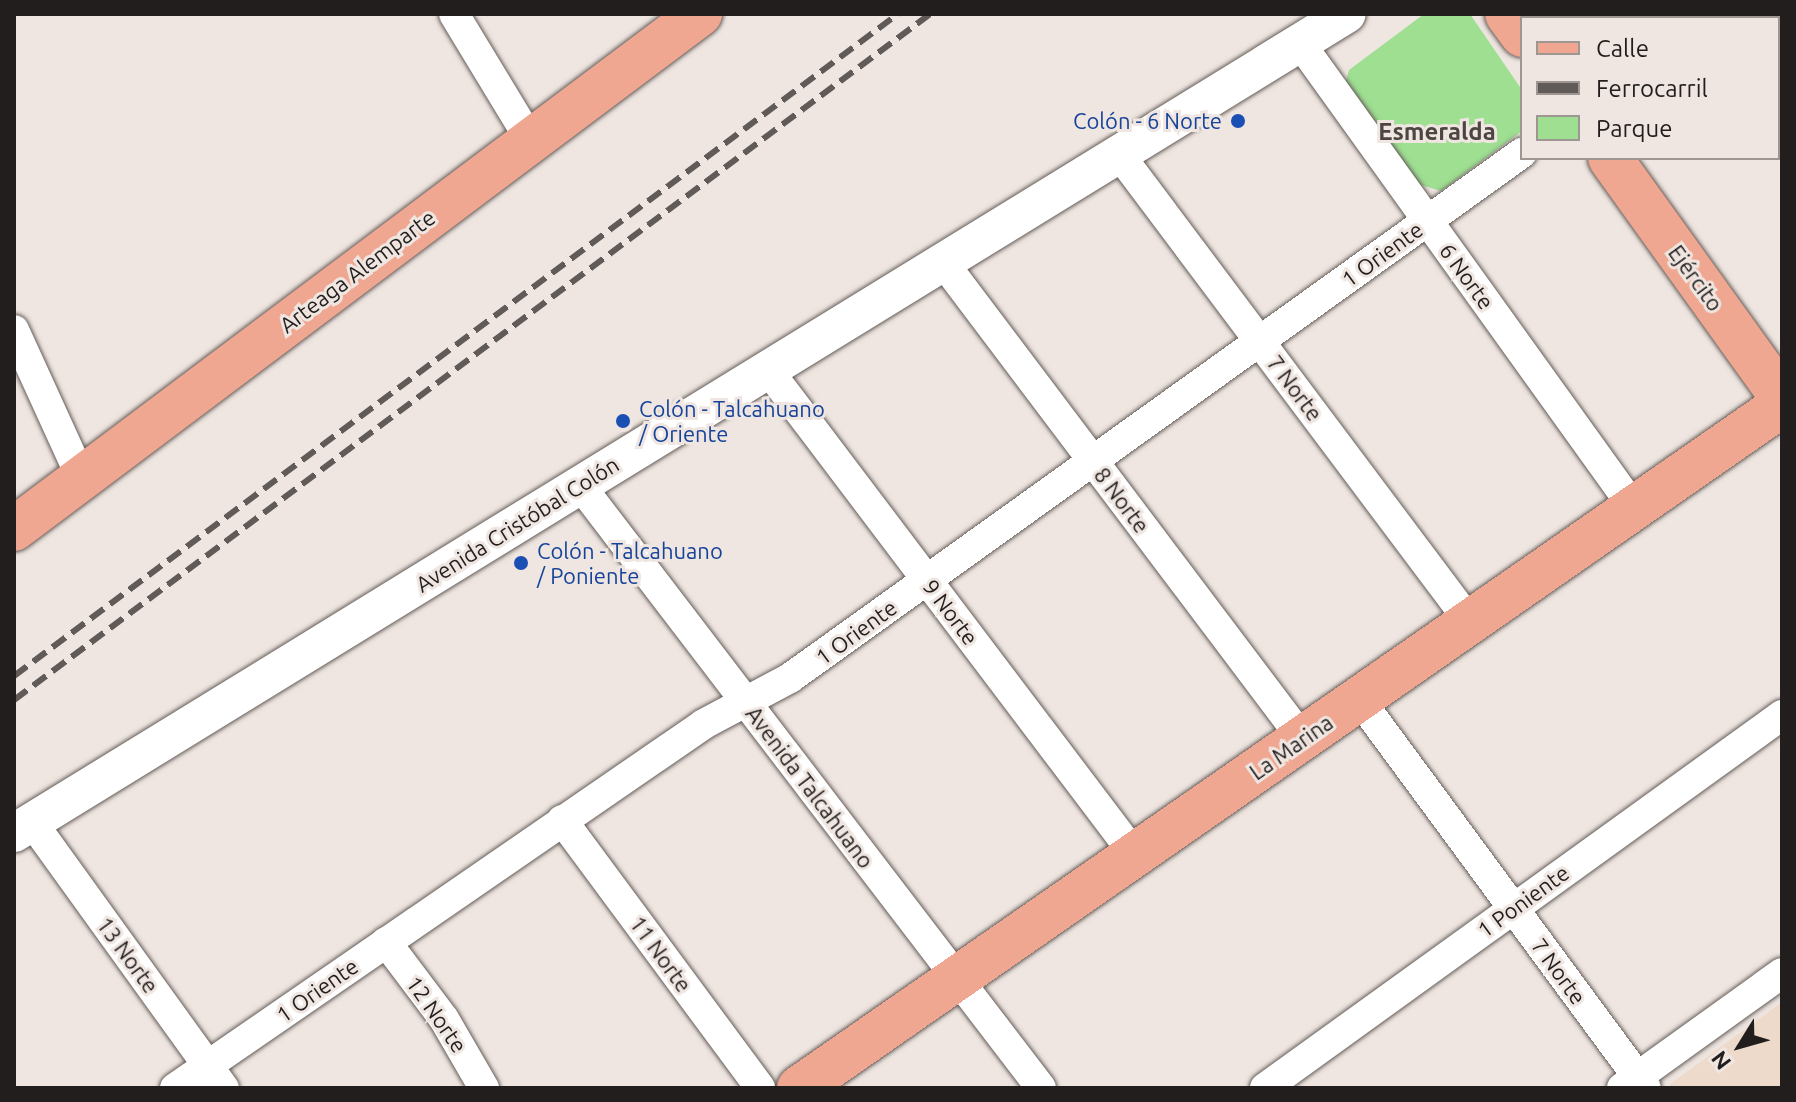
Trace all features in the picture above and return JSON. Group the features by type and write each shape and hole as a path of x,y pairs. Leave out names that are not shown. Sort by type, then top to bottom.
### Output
{"main road":[{"name":"Arteaga Alemparte","path":"14,529 700,14"},
{"path":"1507,14 1520,32"},
{"name":"Ejército","path":"1611,160 1782,397"},
{"name":"La Marina","path":"799,1088 1782,405"}],"street":[{"path":"454,14 531,141"},
{"name":"Avenida Cristóbal Colón","path":"23,827 1347,14"},
{"name":"6 Norte","path":"1300,43 1634,508"},
{"name":"7 Norte","path":"1119,154 1470,622"},
{"name":"1 Oriente","path":"175,1088 216,1077 386,942 704,724 790,678 1520,154"},
{"name":"8 Norte","path":"943,262 1302,738"},
{"path":"14,330 82,479"},
{"name":"9 Norte","path":"768,370 1135,855"},
{"name":"Avenida Talcahuano","path":"580,485 1041,1088"},
{"name":"7 Norte","path":"1359,699 1514,909 1635,1084"},
{"name":"1 Poniente","path":"1265,1088 1782,715"},
{"name":"11 Norte","path":"562,820 760,1088"},
{"name":"13 Norte","path":"23,827 216,1077"},
{"name":"12 Norte","path":"386,942 444,1019 484,1088"},
{"path":"1635,1084 1782,973"}],"shaded area":[{"path":"1782,1002 1782,1088 1670,1088 1670,1084"}],"green space":[{"path":"1424,14 1470,14 1520,87 1520,132 1441,191 1414,183 1345,84 1349,70"}],"railway":[{"path":"14,676 898,14"},
{"path":"14,700 930,14"}],"place":[{"name":"Colón - 6 Norte","path":"1238,121"},
{"name":"Colón - Talcahuano / Oriente","path":"623,421"},
{"name":"Colón - Talcahuano / Poniente","path":"521,563"}],"district":[{"name":"Esmeralda","path":"1437,132"}]}
